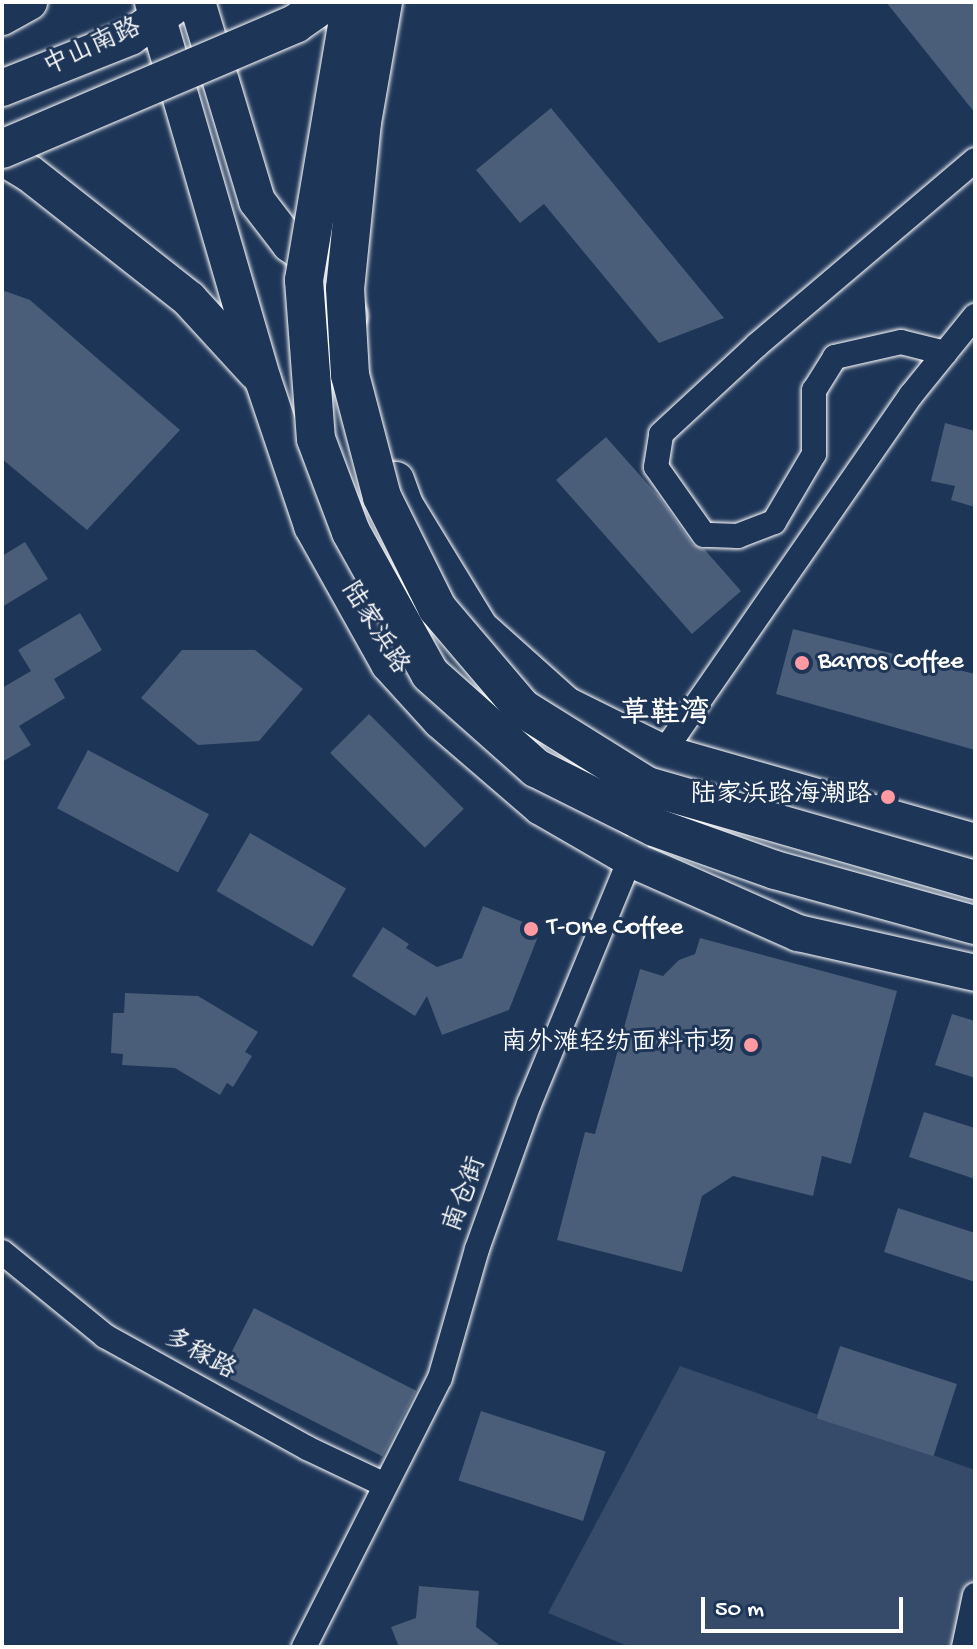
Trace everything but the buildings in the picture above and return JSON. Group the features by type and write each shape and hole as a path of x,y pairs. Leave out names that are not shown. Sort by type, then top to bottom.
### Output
{"highway":[{"path":"9,166 295,24 327,2"},
{"path":"351,2 304,280 316,439 351,532 430,674 536,768 654,827 775,870 975,925"},
{"path":"383,2 362,122 345,288 350,375 382,497 437,608 522,708 647,786 975,880"}],"main road":[{"path":"2,17 29,2"},
{"path":"197,2 257,201 290,244 321,266 347,308 371,410 405,505 480,628 566,705 663,753 975,842"},
{"name":"中山南路","path":"2,88 130,37 163,8"},
{"name":"陆家浜路","path":"163,8 263,380 312,526 389,664 440,720 541,807 631,859 798,933 975,973"},
{"path":"9,166 189,299 263,380"}],"street":[{"path":"945,353 901,342 835,357 814,390 814,454 774,522 738,536 704,535 656,467 661,434 757,345 975,160"},
{"name":"南仓街","path":"304,1647 440,1378 477,1249 524,1118 631,859 663,753 911,395 975,316"},
{"name":"多稼路","path":"2,1252 105,1336 307,1448 385,1485"},
{"path":"964,1647 975,1595"}],"shaded area":[{"path":"680,1366 975,1470 975,1647 630,1647 548,1613"}],"place":[{"name":"Barros Coffee","path":"802,663"},
{"name":"陆家浜路海潮路","path":"888,797"},
{"name":"T-One Coffee","path":"531,929"},
{"name":"南外滩轻纺面料市场","path":"751,1045"}],"district":[{"name":"草鞋湾","path":"665,716"}]}
